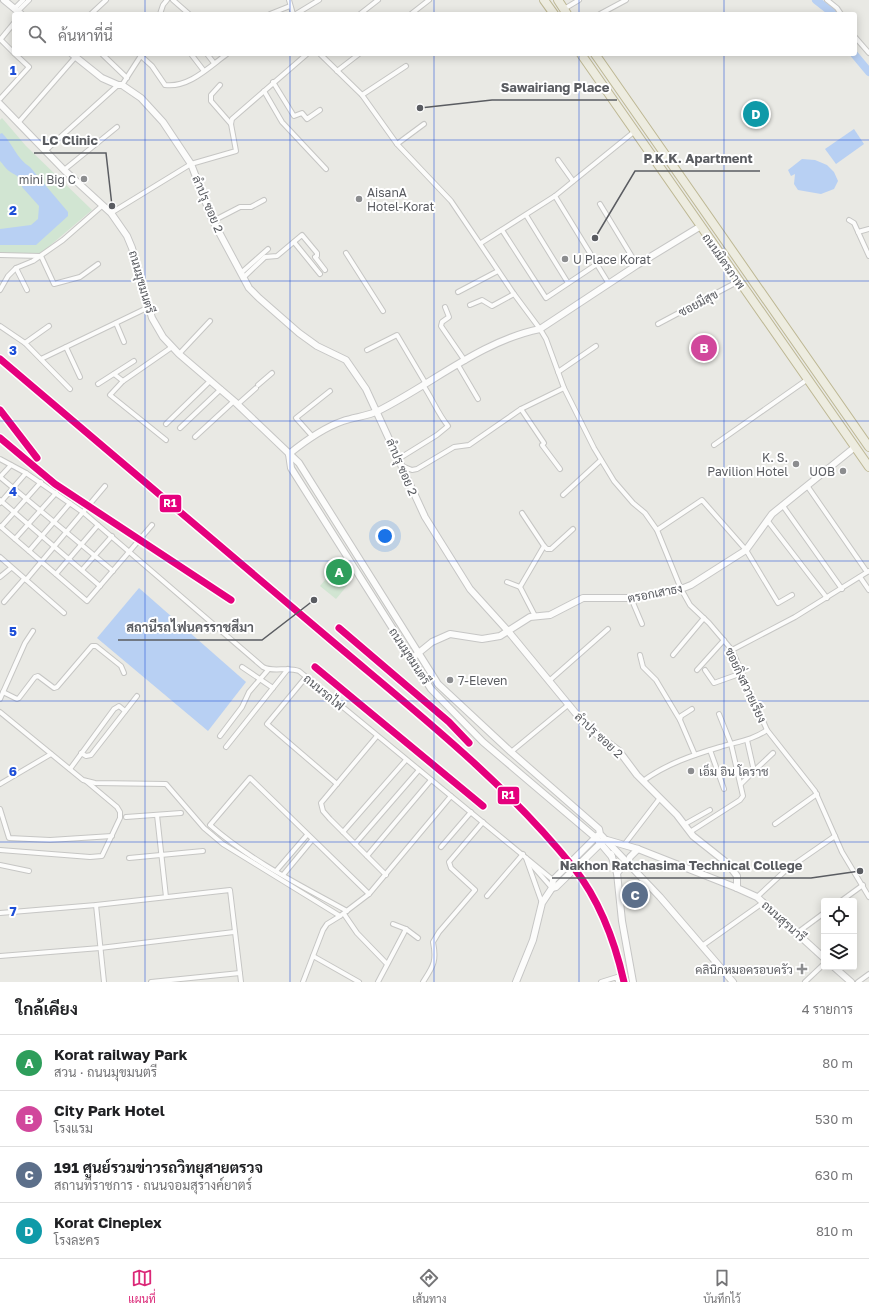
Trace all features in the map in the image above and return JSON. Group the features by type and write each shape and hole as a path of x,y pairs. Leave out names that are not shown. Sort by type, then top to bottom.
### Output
{"highway":[{"path":"544,0 553,12"},
{"path":"558,0 566,12"},
{"name":"ถนนมิตรภาพ","path":"583,56 869,467"},
{"name":"ถนนมิตรภาพ","path":"596,56 868,442"},
{"path":"855,447 868,442"}],"main road":[{"path":"4,0 18,11"},
{"name":"ลำปรุ ซอย 2","path":"76,56 102,78 120,85 149,104 191,164 213,221 243,274 249,288 299,333 317,346 346,360 366,389 400,458 402,466 425,518 470,590 508,631 587,727 619,751 643,781 685,824 690,832 726,863 737,876 737,888"},
{"name":"ถนนมุขมนตรี","path":"0,104 64,170 111,213 127,236 132,248 156,326 179,354 221,389 299,463 438,684 491,734 599,829 598,836"},
{"path":"289,454 312,437 342,422 377,412 424,384 510,337 540,329 637,265 701,226"},
{"name":"ตรอกเสาธง","path":"412,660 418,652 440,637 450,634 491,638 500,636 525,619 535,616 550,615 583,598 631,598 681,589 702,579 746,550 767,520 855,447"},
{"name":"ถนนมุขมนตรี","path":"289,454 291,468 431,689 483,742 598,836"},
{"path":"483,742 491,734"},
{"path":"516,982 533,940 542,903 552,888 553,880 598,836 629,863 733,982"},
{"path":"603,841 612,857 617,873 622,921 633,982"},
{"path":"552,888 556,887 603,841"},
{"name":"ถนนสุรนารี","path":"603,841 638,849 757,897 821,955"},
{"path":"629,863 630,857 638,849"},
{"path":"617,873 622,867 629,863"},
{"path":"837,970 851,982"}],"street":[{"path":"18,11 23,0"},
{"path":"18,11 29,0"},
{"path":"93,12 106,0"},
{"path":"161,12 163,5 167,0"},
{"path":"173,0 187,12"},
{"path":"289,0 293,12"},
{"path":"298,12 319,0"},
{"path":"363,12 378,0"},
{"path":"414,12 429,0"},
{"path":"566,12 579,0"},
{"path":"604,12 626,0"},
{"path":"827,0 840,12"},
{"path":"275,12 290,6"},
{"path":"12,25 0,39 12,50"},
{"path":"857,39 869,53"},
{"path":"0,99 29,67 18,56"},
{"path":"18,123 74,56"},
{"path":"104,56 127,78"},
{"path":"45,151 120,85 127,78 141,56"},
{"path":"143,56 165,84 184,83 204,71 224,56"},
{"path":"193,56 204,71"},
{"path":"209,56 214,63"},
{"path":"111,213 191,164 236,151 231,124 232,119 305,56"},
{"name":"ซอยกิ่งสวายเรียง","path":"322,56 362,95 397,144 438,185 481,243 498,271 540,329 546,339 568,397 601,460 614,481 633,503 645,513 657,530 681,589 693,610 704,618 732,650 767,730 817,794 842,852 869,897"},
{"path":"337,71 356,56"},
{"path":"362,95 406,66"},
{"path":"273,82 294,116 301,113 307,119 320,110"},
{"path":"220,86 211,95 210,101 231,124"},
{"path":"264,91 282,122 326,169"},
{"path":"397,144 424,124"},
{"path":"64,170 117,127"},
{"path":"481,243 555,196 635,131"},
{"path":"558,160 573,181"},
{"path":"555,196 609,284"},
{"path":"213,221 240,207 251,207 264,200"},
{"path":"600,204 637,265"},
{"path":"0,290 8,276 16,268 41,256 75,230 103,205"},
{"path":"526,215 568,283"},
{"path":"849,220 854,223 869,256"},
{"path":"858,232 869,229"},
{"path":"502,230 546,298 597,264"},
{"path":"243,274 265,257 277,256 300,236 304,237 317,253 317,256 315,257 325,270"},
{"path":"294,242 320,274"},
{"path":"243,274 268,249"},
{"path":"346,253 384,311"},
{"path":"0,256 41,256"},
{"path":"41,256 54,284 80,277 98,264"},
{"path":"16,268 27,290"},
{"path":"458,292 498,271"},
{"name":"ซอยมีสุข","path":"658,324 739,281"},
{"path":"470,305 482,300 492,306 514,294"},
{"path":"41,359 149,307"},
{"path":"445,307 449,317 442,322 442,326 465,361"},
{"path":"179,354 210,321"},
{"path":"116,323 124,342"},
{"path":"0,326 25,343 70,390"},
{"path":"25,343 49,326"},
{"path":"367,350 398,335 436,404 442,419 448,426 438,435 400,458"},
{"path":"558,372 596,346"},
{"path":"66,347 80,377"},
{"path":"166,440 111,396 111,393 123,381 172,347"},
{"path":"98,384 134,361"},
{"path":"458,365 478,399"},
{"path":"195,437 272,373"},
{"path":"114,374 123,381"},
{"path":"714,445 808,379"},
{"path":"166,424 210,381"},
{"path":"402,466 412,470 417,469 454,447 469,446 522,409 564,388"},
{"path":"180,428 221,389"},
{"path":"312,437 296,418 330,392"},
{"path":"522,409 560,469"},
{"path":"0,459 41,482 84,513 268,670 249,692 242,707 220,736"},
{"path":"562,495 601,460"},
{"path":"11,465 0,477 113,571"},
{"path":"26,473 1,501 100,586"},
{"path":"41,482 0,527 87,600 152,525"},
{"path":"4,602 84,513 104,486"},
{"path":"732,650 827,598 868,571 808,487"},
{"path":"15,539 56,493"},
{"path":"657,530 702,500 746,550 778,603 792,595"},
{"path":"29,551 70,503"},
{"path":"783,506 842,588"},
{"path":"522,512 547,549 551,549 573,529"},
{"path":"767,520 827,598"},
{"path":"56,574 98,525"},
{"path":"82,570 112,536"},
{"path":"520,588 544,546"},
{"path":"0,558 64,613"},
{"path":"0,577 12,568"},
{"path":"860,577 869,590"},
{"path":"507,582 520,588 535,616"},
{"path":"631,598 642,624"},
{"path":"673,655 704,618"},
{"path":"549,681 608,629"},
{"path":"0,698 25,643 33,631"},
{"path":"697,670 724,640"},
{"path":"3,692 17,699 20,698 35,677 38,676 54,688 57,687 92,646 96,646 121,666 124,673"},
{"path":"640,655 643,668 656,680 680,720 695,755"},
{"path":"242,667 273,688"},
{"path":"226,747 288,669"},
{"name":"ถนนรถไฟ","path":"268,670 288,669 299,671 553,880"},
{"path":"705,670 714,683 742,673"},
{"path":"306,678 267,724 338,784"},
{"path":"81,753 86,756 91,755 137,696"},
{"path":"511,752 568,705"},
{"path":"70,770 116,706 125,711"},
{"path":"680,720 681,716 692,709"},
{"path":"0,712 70,770 86,781 112,803 120,812 120,818 102,856 90,858 0,850"},
{"path":"690,832 740,800 743,796 731,744 719,714"},
{"path":"643,781 669,766 695,755 747,740 767,730"},
{"path":"377,736 321,803 323,811 386,874"},
{"path":"747,740 754,771"},
{"path":"710,750 724,789"},
{"path":"741,784 773,753"},
{"path":"0,784 51,754"},
{"path":"343,832 406,760"},
{"path":"355,844 419,770"},
{"path":"370,894 312,840 250,778 210,826 227,840 344,914 357,933 387,964"},
{"path":"368,856 431,780"},
{"path":"86,781 166,784 204,828 223,844 344,914"},
{"path":"775,824 817,794"},
{"path":"304,982 323,930 327,924 344,914 370,894 451,796"},
{"path":"624,845 660,798"},
{"path":"0,809 9,838 50,840 112,836"},
{"path":"685,824 710,810"},
{"path":"441,847 471,812"},
{"path":"126,817 181,813"},
{"path":"157,815 166,897"},
{"path":"422,982 434,965 436,959 433,942 439,932 475,890 451,868 449,862 483,822"},
{"path":"276,871 307,834"},
{"path":"757,897 786,870 835,836"},
{"path":"283,875 312,840"},
{"path":"129,858 203,852"},
{"path":"488,896 525,856 542,903"},
{"name":"ถนนรถไฟ","path":"525,856 552,888"},
{"path":"0,865 29,871"},
{"path":"845,898 863,885"},
{"path":"0,913 96,905 230,890 241,982"},
{"path":"702,946 764,902"},
{"path":"96,905 104,982"},
{"path":"797,933 821,915"},
{"path":"393,924 406,929 418,938"},
{"path":"378,982 406,929"},
{"path":"0,956 100,948 234,932"},
{"path":"313,956 359,982"},
{"path":"805,982 821,967"},
{"path":"151,982 240,973"},
{"path":"858,982 869,974"},
{"path":"601,982 617,977 618,982"}],"green space":[{"path":"2,118 26,146 92,210 40,254 0,254 0,120"},
{"path":"340,562 351,581 336,599 320,586"}],"water":[{"path":"854,129 864,144 836,164 825,149"},
{"path":"2,133 21,159 30,167 68,212 68,216 36,245 0,245 0,229 31,225 38,219 39,206 22,187 20,179 8,170 0,161 0,134"},
{"path":"802,159 815,160 827,165 834,172 838,181 834,189 821,194 798,190 794,184 795,174 791,176 788,170"},
{"path":"139,588 246,682 208,731 97,638"}],"waterway":[{"path":"816,0 831,12"},
{"path":"856,56 869,72"}],"transit line":[{"name":"R1","path":"0,359 427,721 489,777 547,836 583,880 605,922 616,952 624,982"},
{"name":"R1","path":"0,410 37,458"},
{"name":"R1","path":"0,438 55,484 231,600"},
{"name":"R1","path":"339,628 449,722 469,743"},
{"name":"R1","path":"315,667 483,806"}],"place":[{"name":"Sawairiang Place","path":"420,108"},
{"name":"Korat Cineplex","path":"756,114"},
{"name":"mini Big C","path":"84,179"},
{"name":"AisanA Hotel-Korat","path":"359,199"},
{"name":"LC Clinic","path":"112,206"},
{"name":"P.K.K. Apartment","path":"595,238"},
{"name":"U Place Korat","path":"565,259"},
{"name":"City Park Hotel","path":"704,348"},
{"name":"K. S. Pavilion Hotel","path":"796,464"},
{"name":"UOB","path":"843,471"},
{"name":"Korat railway Park","path":"339,572"},
{"name":"สถานีรถไฟนครราชสีมา","path":"314,600"},
{"name":"7-Eleven","path":"450,680"},
{"name":"เอ็ม อิน โคราช","path":"691,771"},
{"name":"Nakhon Ratchasima Technical College","path":"860,871"},
{"name":"191 ศูนย์รวมข่าวรถวิทยุสายตรวจ","path":"635,895"},
{"name":"คลินิกหมอครอบครัว","path":"802,969"}]}
